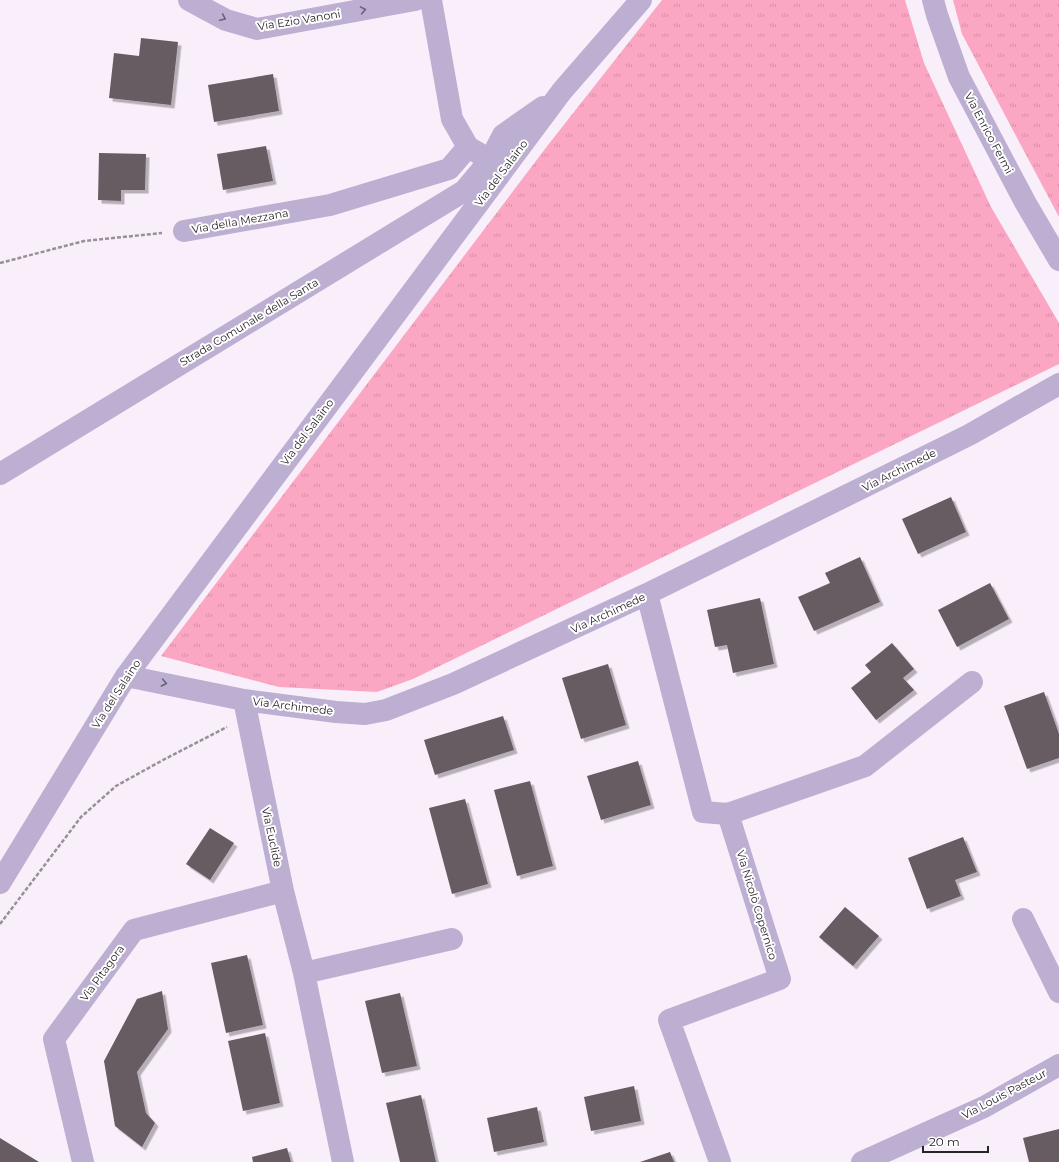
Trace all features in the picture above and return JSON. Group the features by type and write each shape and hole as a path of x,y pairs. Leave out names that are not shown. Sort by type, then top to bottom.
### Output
{"street":[{"name":"Via Ezio Vanoni","path":"188,0 226,20 257,29 415,0"},
{"path":"431,0 452,119 468,147 490,160"},
{"name":"Via del Salaino","path":"0,883 126,676 558,96 641,0"},
{"name":"Via Enrico Fermi","path":"933,0 936,15 960,77 1025,202 1059,260"},
{"name":"Strada Comunale della Santa","path":"0,474 464,191 490,160 503,135 558,96"},
{"name":"Via della Mezzana","path":"184,231 330,205 449,169 468,147"},
{"name":"Via Archimede","path":"126,676 244,700 336,712 365,714 386,710 460,680 647,594 969,435 1059,384"},
{"path":"647,594 703,812 728,814 865,766 972,682"},
{"name":"Via Euclide","path":"244,700 283,891 304,973 343,1162"},
{"name":"Via Nicolò Copernico","path":"720,1162 670,1020 780,979 728,814"},
{"name":"Via Pitagora","path":"83,1162 54,1039 134,930 283,891"},
{"path":"1023,919 1059,992"},
{"path":"304,973 452,939"},
{"name":"Via Louis Pasteur","path":"862,1162 984,1107 1059,1065"}],"path":[{"name":"Via della Mezzana","path":"0,263 84,241 184,231"},
{"path":"0,924 81,817 116,786 238,722 248,721"}],"green space":[{"path":"662,0 905,0 924,63 991,207 1059,323 1059,364 413,679 377,692 279,687 161,656 548,145"},
{"path":"953,0 1059,0 1059,217 962,34"}],"building":[{"path":"141,38 178,42 171,105 109,98 114,53 139,56"},
{"path":"273,74 279,111 214,122 208,85"},
{"path":"266,146 273,181 223,190 217,154"},
{"path":"99,153 146,154 145,190 121,190 121,201 98,200"},
{"path":"951,497 966,532 918,554 902,519"},
{"path":"860,557 880,602 814,631 798,597 830,583 825,573"},
{"path":"990,583 1009,619 957,647 938,610"},
{"path":"760,598 774,664 733,673 727,645 715,647 707,610"},
{"path":"892,643 914,669 903,678 914,690 876,720 851,688 871,672 865,665"},
{"path":"608,664 626,725 581,739 562,678"},
{"path":"1044,692 1059,734 1059,758 1027,769 1004,706"},
{"path":"503,716 514,750 435,775 424,740"},
{"path":"638,761 651,805 601,820 587,776"},
{"path":"530,781 553,866 517,876 494,790"},
{"path":"465,799 488,884 452,894 429,808"},
{"path":"210,828 234,843 210,880 186,864"},
{"path":"963,837 977,872 955,880 961,896 927,909 908,858"},
{"path":"845,907 879,936 853,966 819,937"},
{"path":"247,955 263,1025 226,1033 211,963"},
{"path":"162,991 168,1029 137,1072 146,1113 155,1123 142,1147 115,1126 104,1061 137,999"},
{"path":"400,993 417,1066 382,1073 365,1001"},
{"path":"265,1033 280,1103 243,1111 228,1041"},
{"path":"634,1086 641,1121 591,1131 584,1097"},
{"path":"421,1095 436,1162 400,1162 386,1103"},
{"path":"537,1107 544,1142 494,1152 487,1118"},
{"path":"1059,1129 1059,1162 1029,1162 1023,1138"},
{"path":"0,1138 39,1162 0,1162"},
{"path":"287,1148 291,1162 253,1162 252,1157"},
{"path":"670,1152 674,1162 640,1162"}]}
